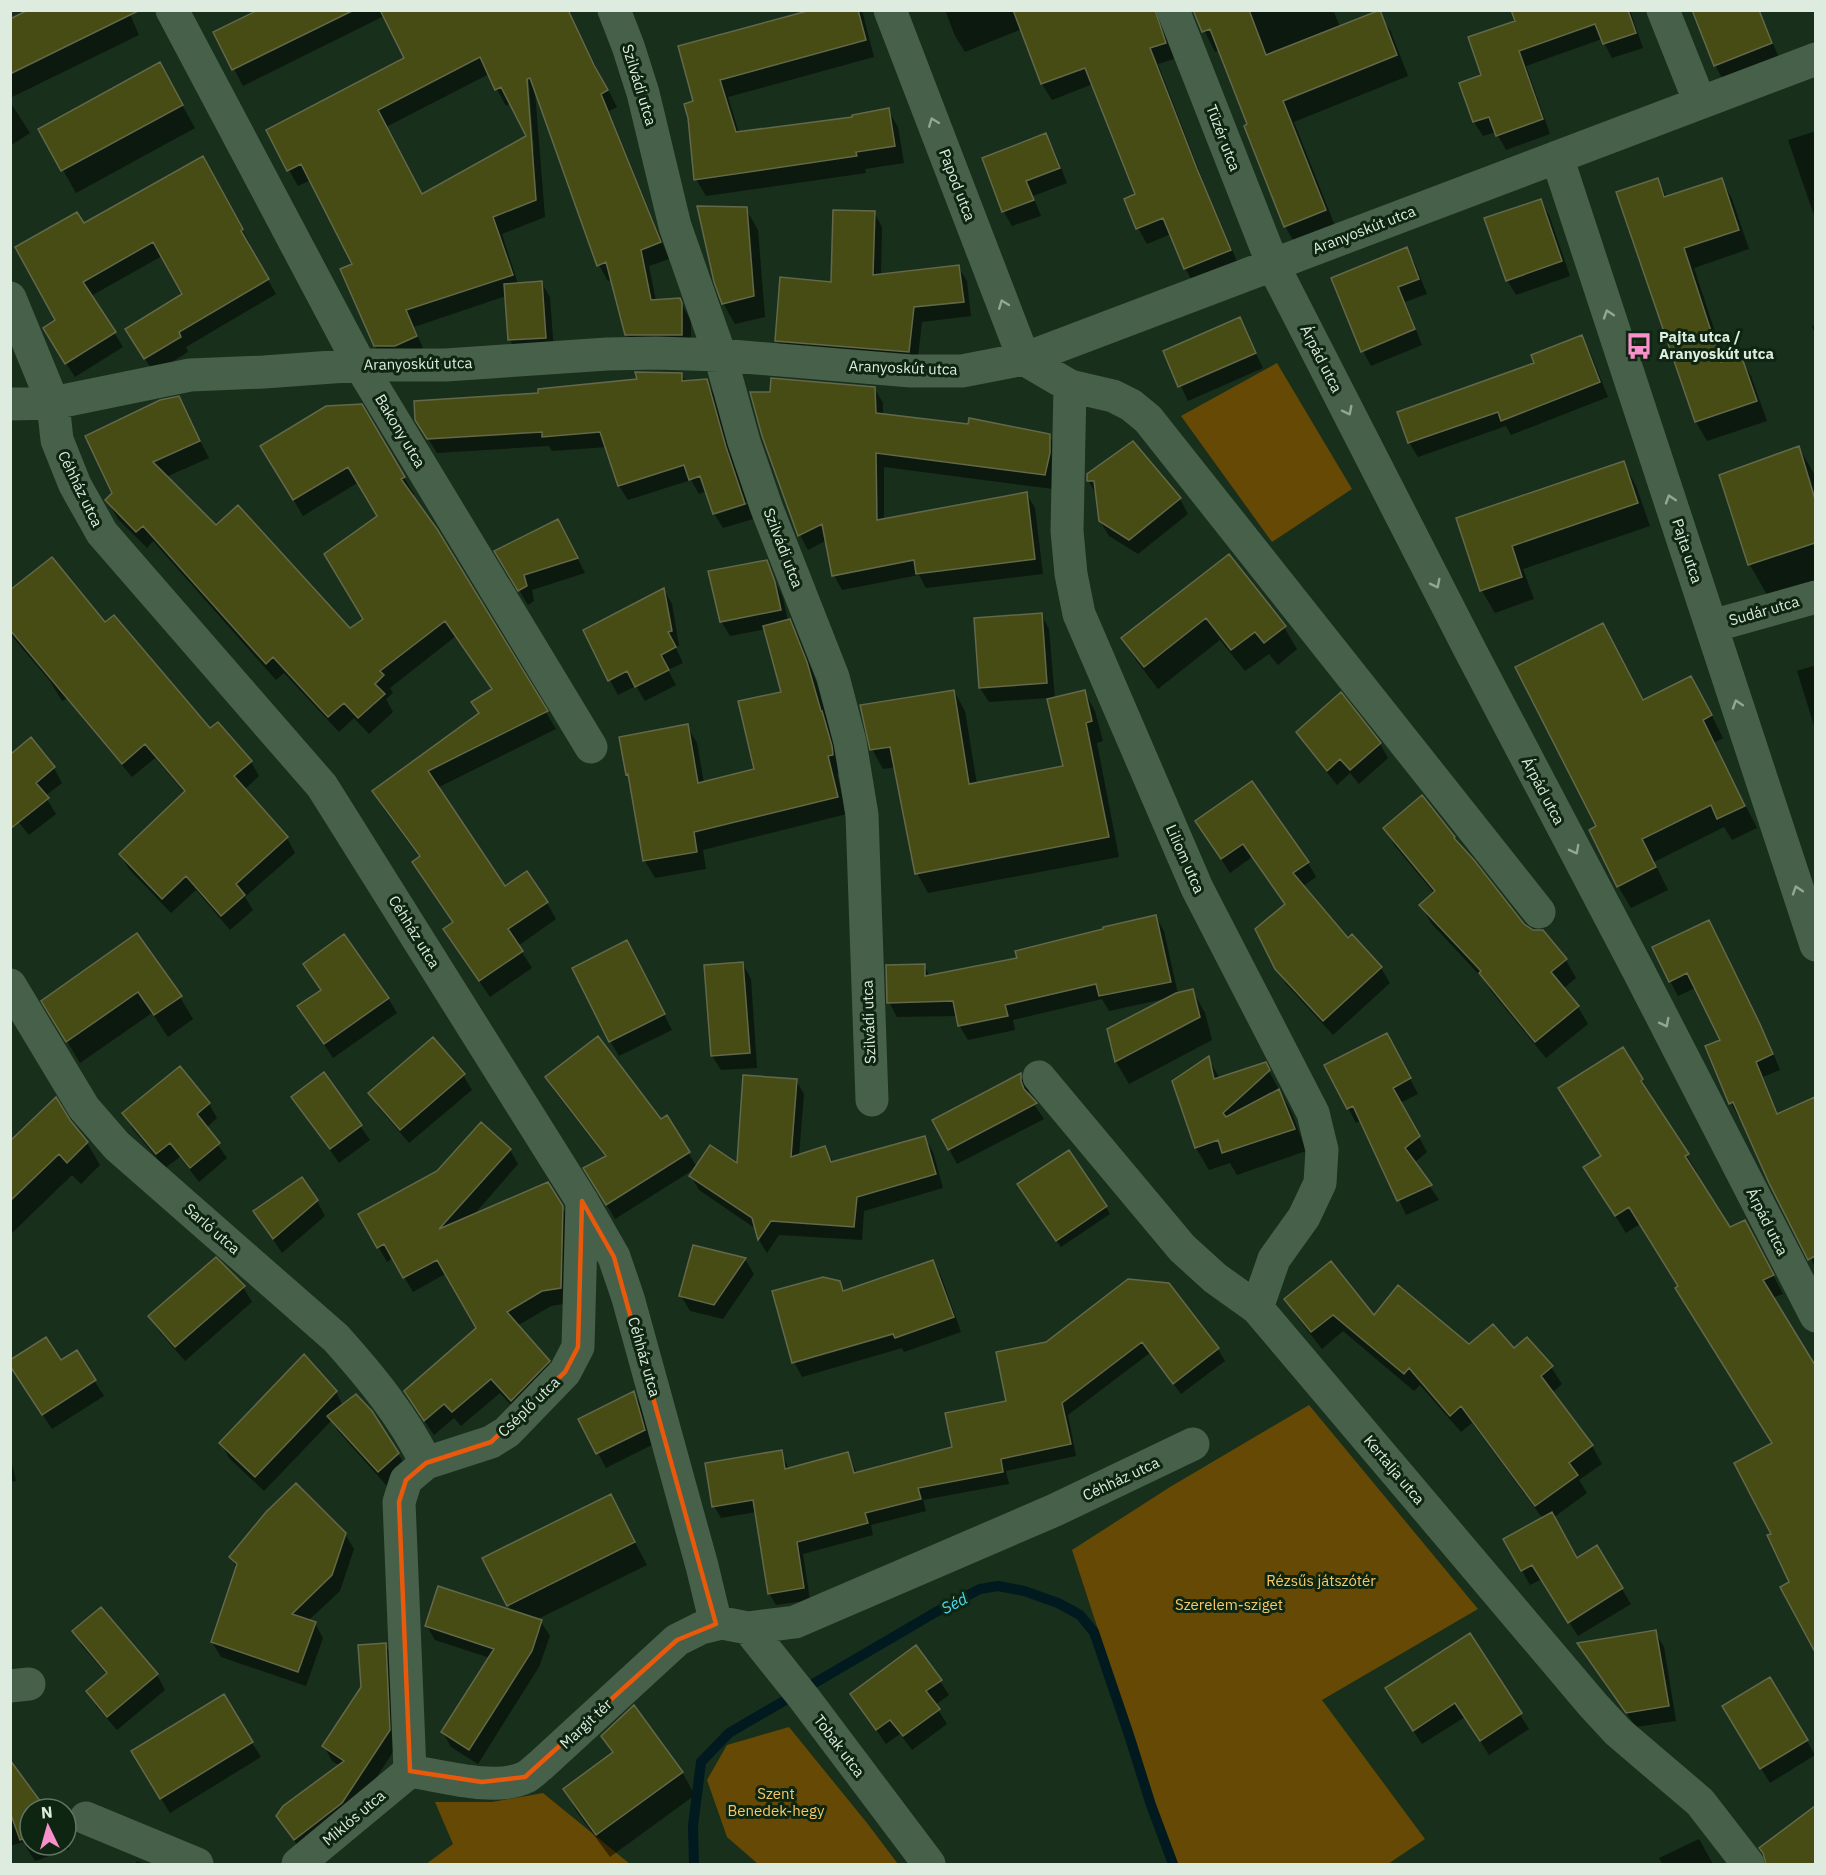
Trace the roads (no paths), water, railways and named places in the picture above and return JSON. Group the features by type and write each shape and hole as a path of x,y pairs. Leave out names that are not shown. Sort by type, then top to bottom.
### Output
{"street":[{"name":"Bakony utca","path":"172,10 360,365 591,747"},
{"name":"Szilvádi utca","path":"614,10 643,93 675,226 720,355 744,442 767,509 833,677 850,742 862,815 872,1100"},
{"name":"Papod utca","path":"890,10 1024,359"},
{"name":"Tüzér utca","path":"1173,10 1273,265"},
{"path":"1663,10 1700,103"},
{"name":"Aranyoskút utca","path":"10,404 53,403 190,375 360,365 446,366 616,354 720,355 911,371 962,371 1024,359 1815,59"},
{"name":"Pajta utca","path":"1557,157 1815,945"},
{"name":"Árpád utca","path":"1273,265 1464,640 1638,970 1815,1316"},
{"name":"Céhház utca","path":"10,298 53,403 57,440 75,485 102,533 322,786 582,1201 614,1257 702,1566 716,1624"},
{"path":"1024,359 1070,386 1113,396 1131,405 1148,419 1539,912"},
{"name":"Liliom utca","path":"1070,386 1067,531 1071,574 1079,614 1197,888 1312,1113 1322,1150 1320,1183 1304,1217 1274,1259 1257,1308"},
{"name":"Sudár utca","path":"1712,626 1815,597"},
{"name":"Sarló utca","path":"10,985 84,1108 117,1146 336,1338 367,1372 415,1440 426,1463"},
{"name":"Kertalja utca","path":"1039,1077 1182,1248 1215,1278 1257,1308 1593,1705 1618,1732 1700,1802 1748,1864"},
{"name":"Cséplő utca","path":"410,1771 399,1502 406,1480 426,1463 491,1442 507,1432 565,1372 578,1347 582,1201"},
{"name":"Céhház utca","path":"748,1628 795,1622 1054,1510 1193,1444"},
{"name":"Margit tér","path":"410,1771 482,1782 504,1783 525,1777 677,1640 701,1628 716,1624 748,1628"},
{"name":"Tobak utca","path":"748,1628 804,1698 929,1864"},
{"name":"Miklós utca","path":"298,1864 410,1771"},
{"path":"86,1818 197,1864"}],"waterway":[{"name":"Séd","path":"694,1864 693,1826 701,1762 729,1733 936,1612 980,1589 998,1586 1024,1591 1058,1603 1080,1615 1094,1632 1151,1805 1173,1864"}],"place":[{"name":"Pajta utca / Aranyoskút utca","path":"1639,346"}],"park label":[{"name":"Rézsűs játszótér","path":"1321,1581"},
{"name":"Szerelem-sziget","path":"1229,1605"},
{"name":"Szent Benedek-hegy","path":"776,1802"}]}
